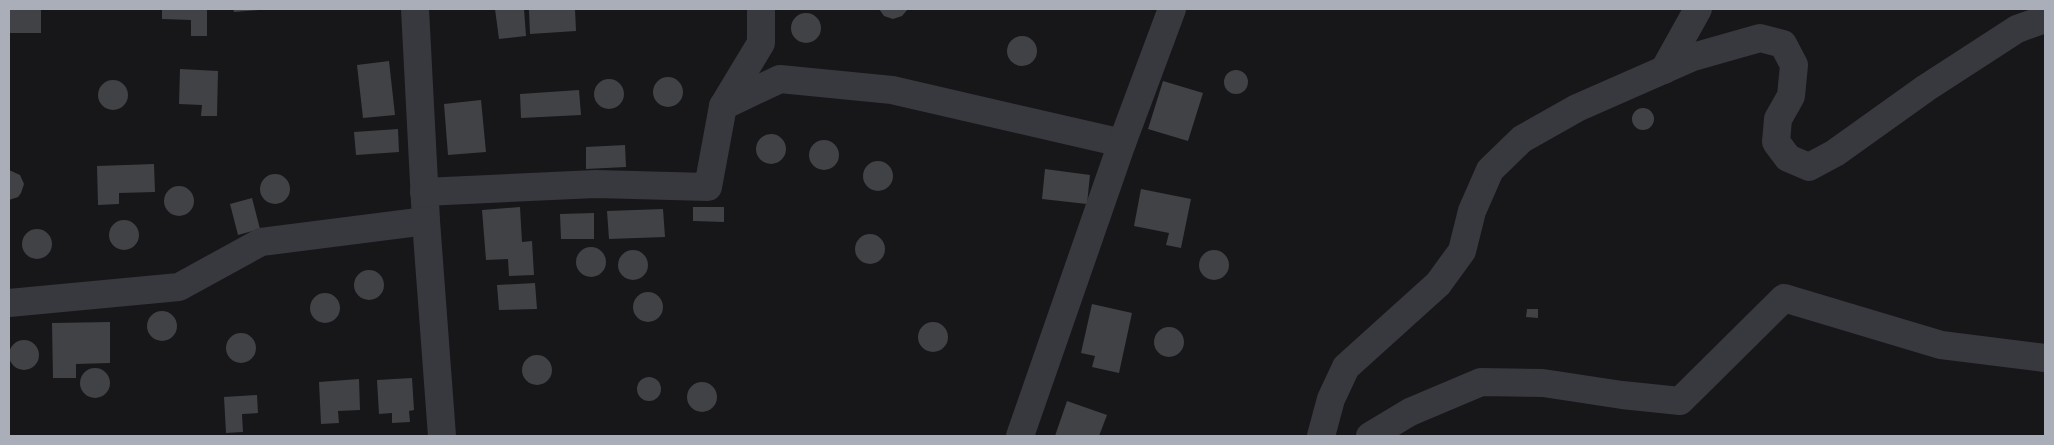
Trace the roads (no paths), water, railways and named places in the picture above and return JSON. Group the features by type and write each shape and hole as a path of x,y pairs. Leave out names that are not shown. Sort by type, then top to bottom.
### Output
{"street":[{"path":"415,9 424,192 442,436"},
{"path":"424,192 596,184 708,187 723,106 761,43 761,9"},
{"path":"1020,436 1122,143 1172,9"},
{"path":"1664,70 1698,9"},
{"path":"1321,436 1331,399 1346,367 1438,284 1462,251 1472,211 1490,170 1522,139 1577,108 1693,57 1760,38 1783,44 1794,65 1791,96 1778,118 1776,142 1788,158 1809,166 1835,153 1926,88 2017,29 2045,19"},
{"path":"723,106 780,79 845,85 892,90 1122,143"},
{"path":"9,304 179,287 261,242 426,221"},
{"path":"1370,436 1410,412 1482,382 1543,383 1622,395 1680,401 1784,298 1941,345 2045,358"}]}
